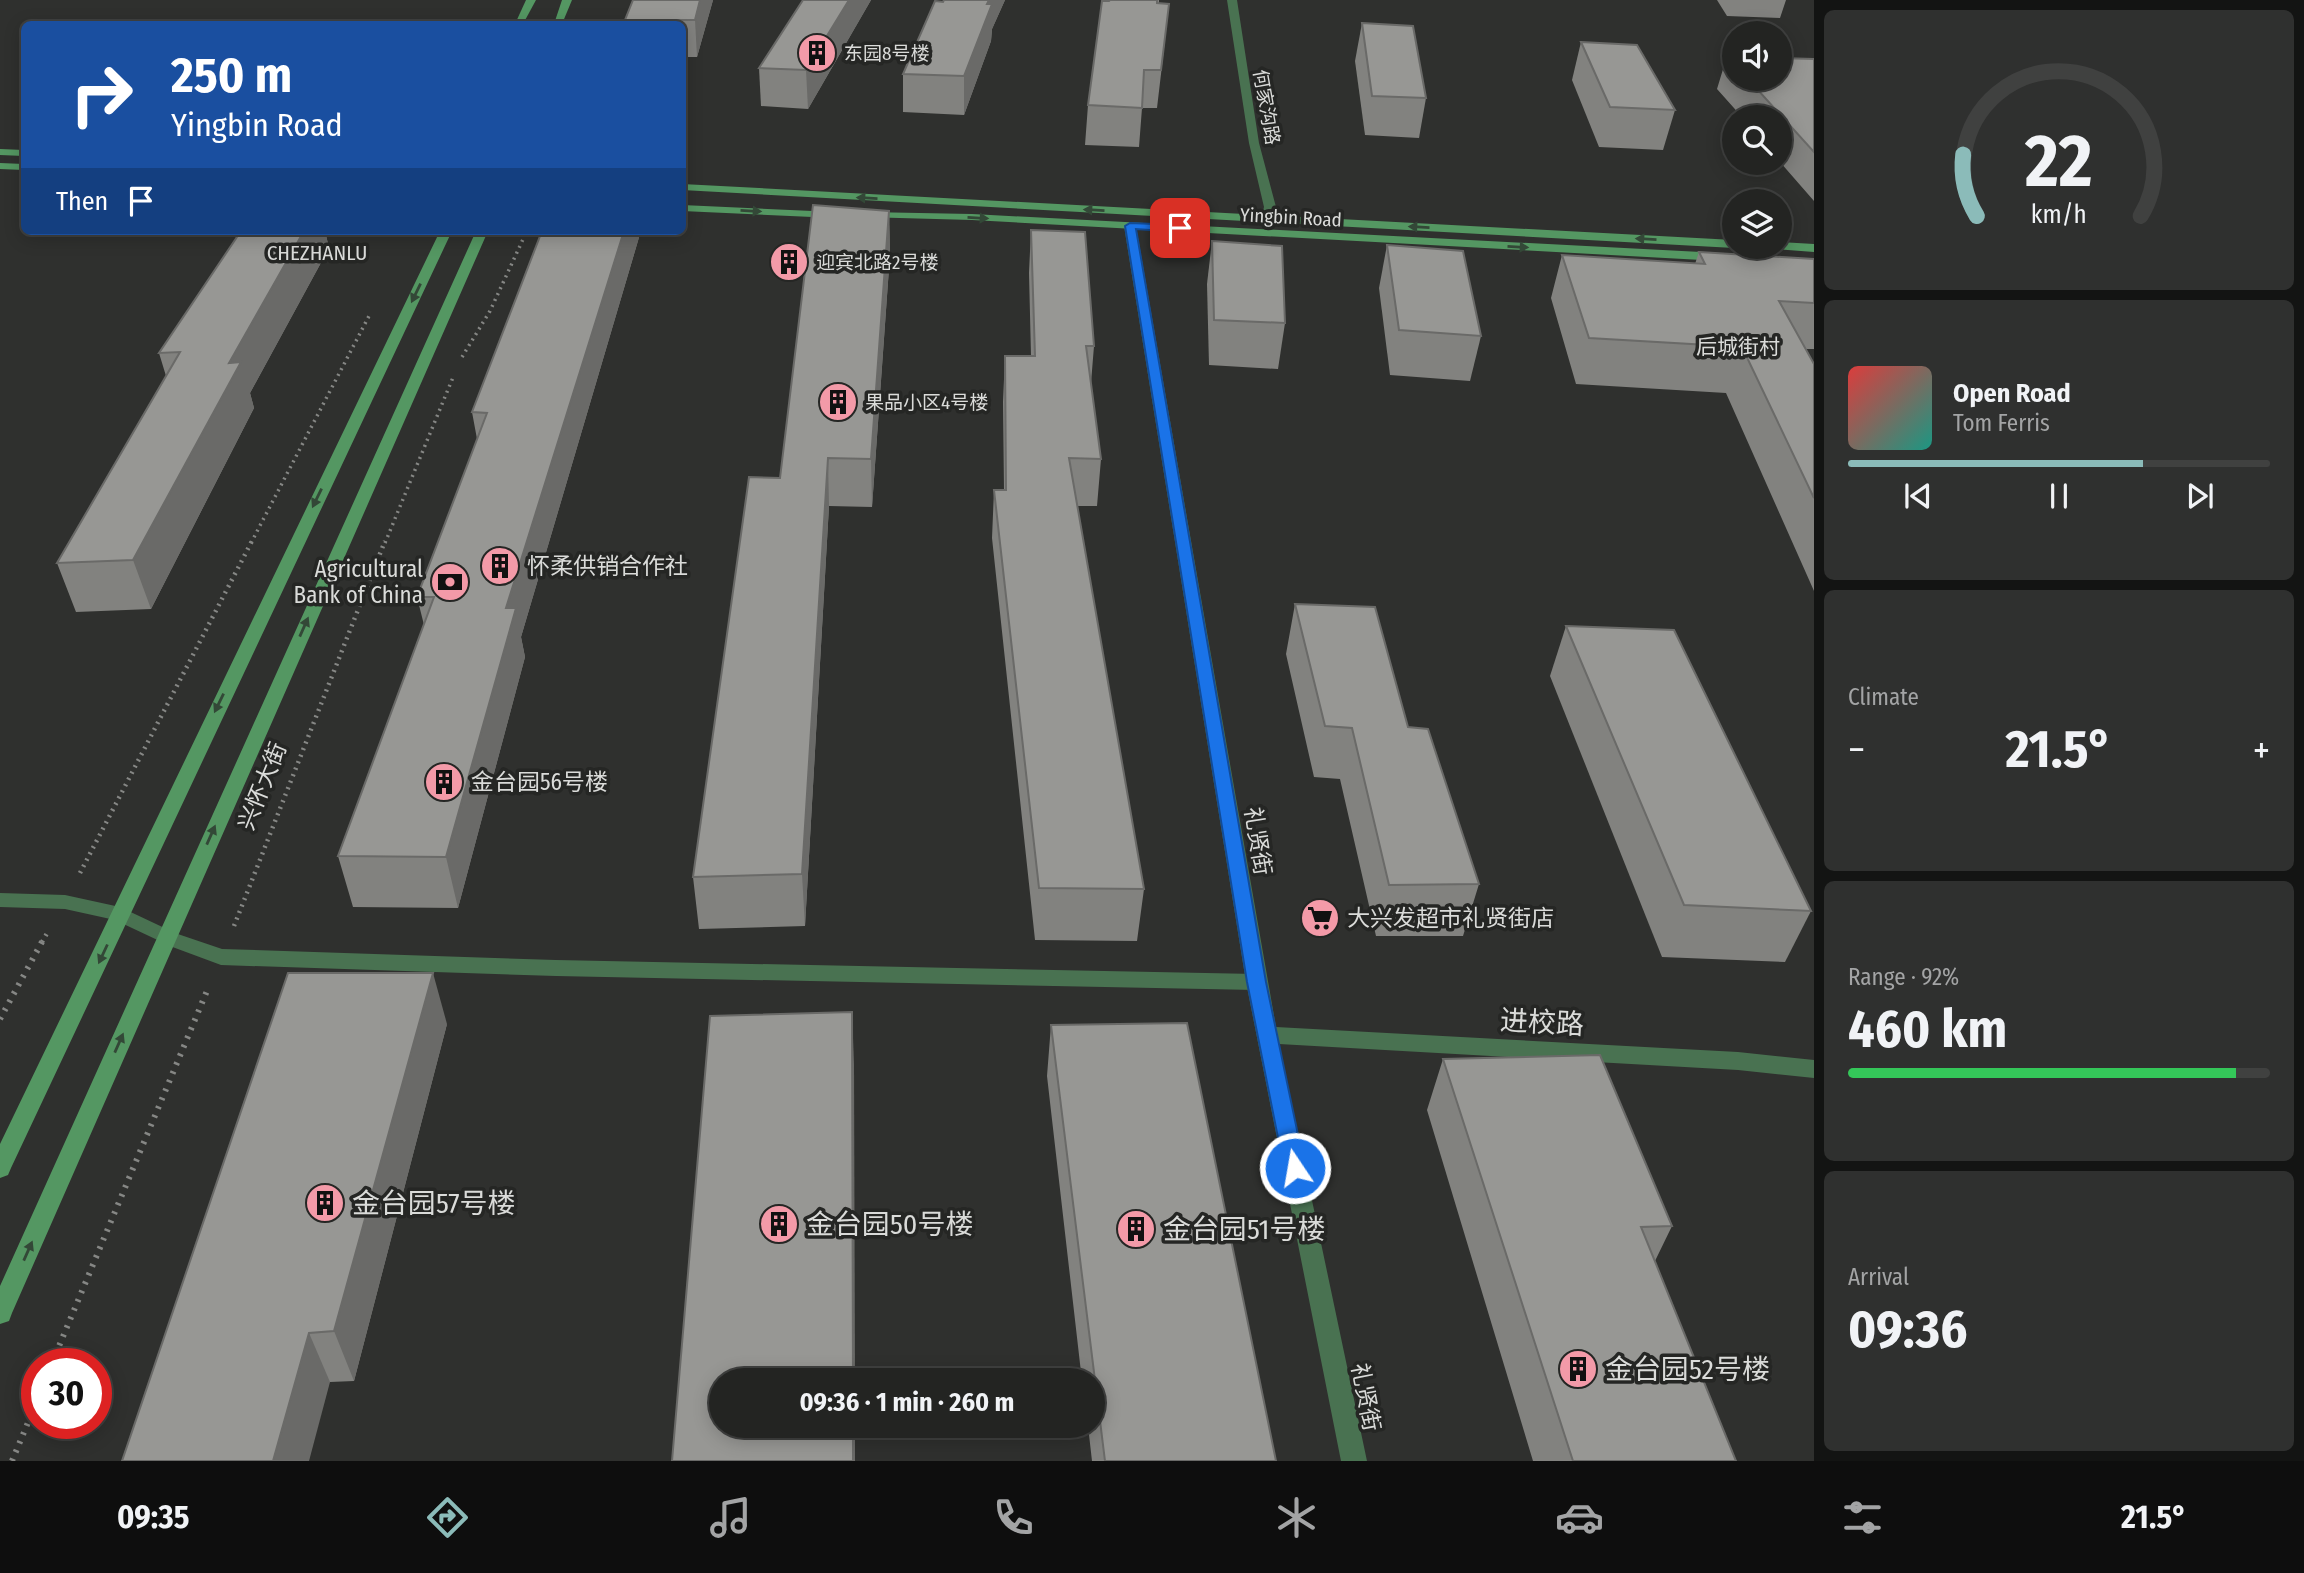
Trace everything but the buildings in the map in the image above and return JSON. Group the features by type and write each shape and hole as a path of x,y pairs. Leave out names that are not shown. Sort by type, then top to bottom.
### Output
{"main road":[{"path":"520,21 531,0"},
{"path":"559,21 567,0"},
{"path":"0,152 21,153"},
{"path":"0,166 21,167"},
{"name":"Yingbin Road","path":"686,187 1722,243"},
{"name":"Yingbin Road","path":"686,208 797,214 972,217 1722,258"},
{"path":"0,1168 444,235"},
{"name":"兴怀大街","path":"0,1313 480,235"},
{"path":"1792,247 1814,248"}],"street":[{"name":"何家沟路","path":"1232,0 1254,143 1270,207 1267,219"},
{"name":"礼贤街","path":"1130,226 1256,982 1354,1461"},
{"path":"0,900 65,902 120,914 166,937 221,957 556,968 1256,982"},
{"name":"进校路","path":"1268,1035 1724,1060 1814,1069"}],"path":[{"name":"兴怀大街","path":"58,1348 221,957 411,477 463,354 490,312 525,235"},
{"path":"0,1019 65,902 374,306"},
{"path":"12,1461 21,1439"}],"place":[{"name":"东园8号楼","path":"817,53"},
{"name":"迎宾北路2号楼","path":"789,262"},
{"name":"果品小区4号楼","path":"838,402"},
{"name":"怀柔供销合作社","path":"500,566"},
{"name":"Agricultural Bank of China","path":"450,582"},
{"name":"金台园56号楼","path":"444,782"},
{"name":"大兴发超市礼贤街店","path":"1320,918"},
{"name":"金台园57号楼","path":"325,1203"},
{"name":"金台园50号楼","path":"779,1224"},
{"name":"金台园51号楼","path":"1136,1229"},
{"name":"金台园52号楼","path":"1578,1369"}],"district":[{"name":"CHEZHANLU","path":"317,253"},
{"name":"后城街村","path":"1738,347"}],"route":[{"path":"1180,228 1130,226 1256,982 1295,1168"}]}
